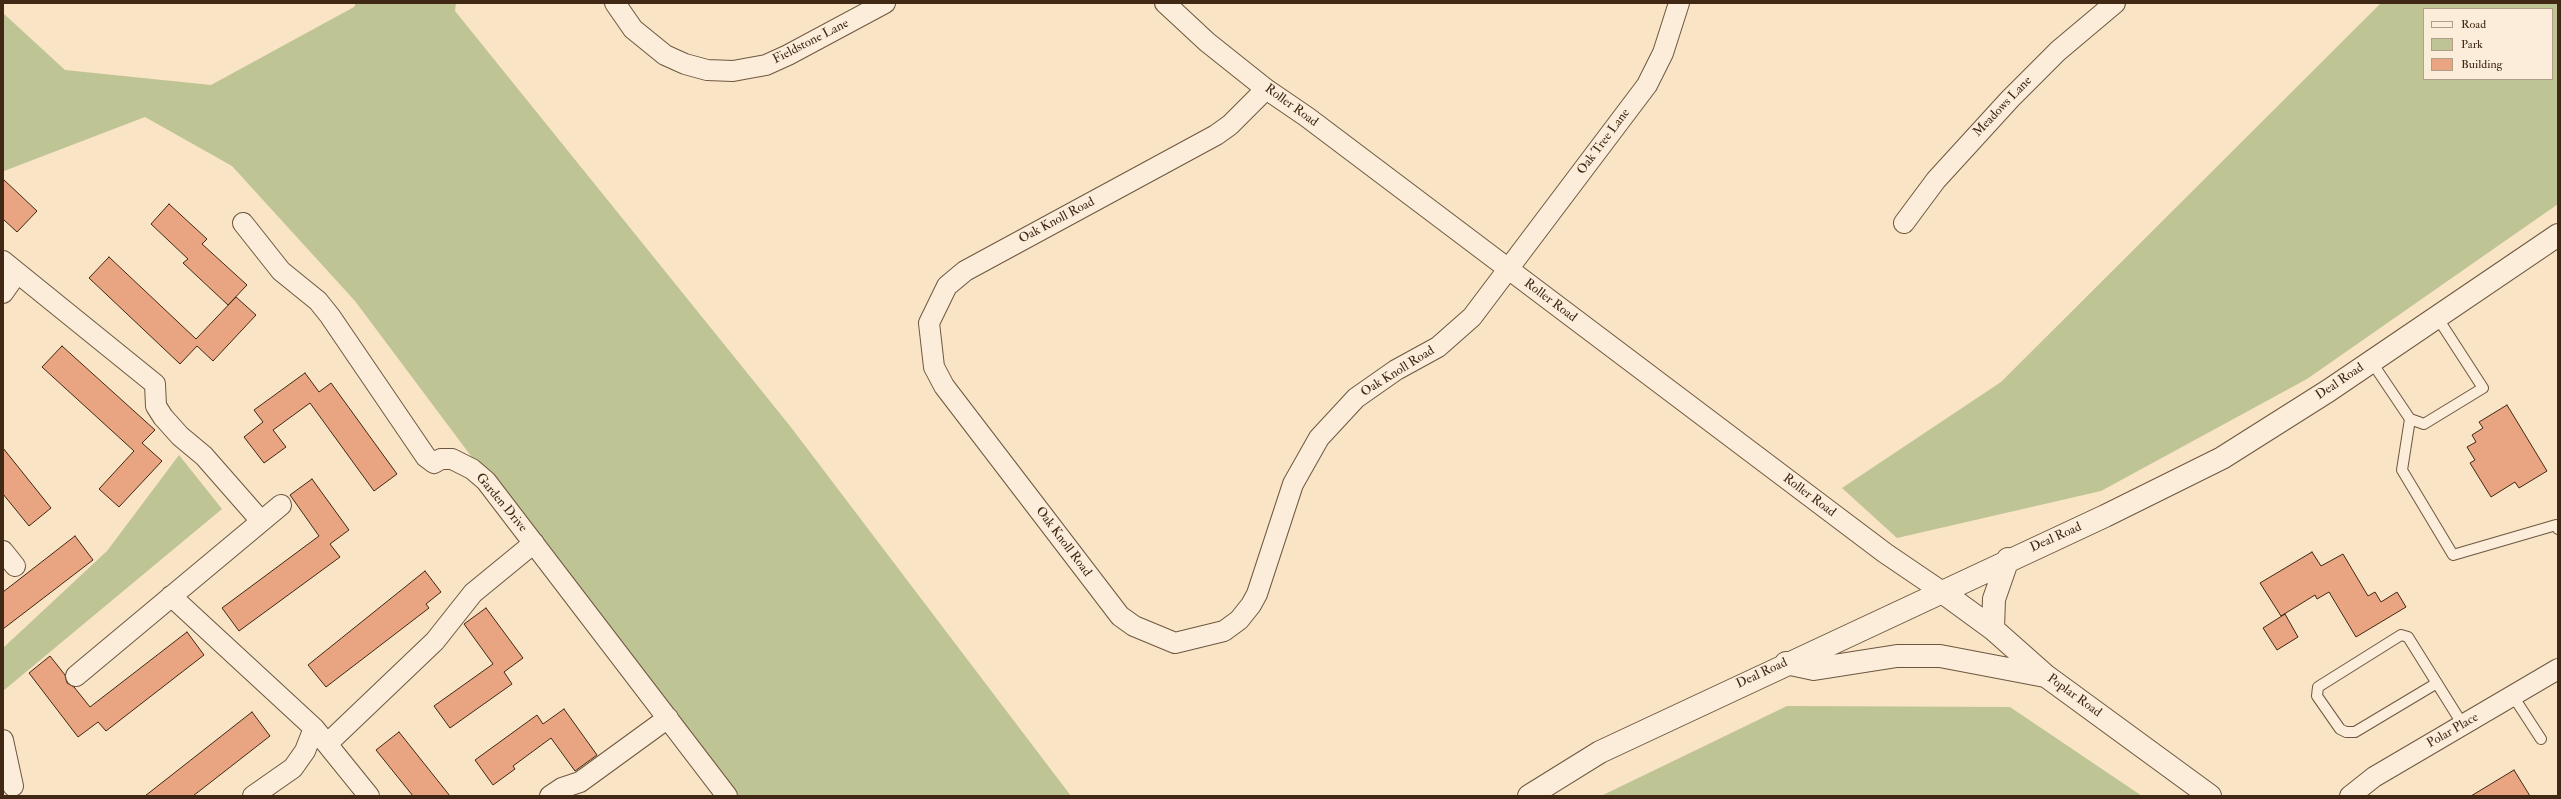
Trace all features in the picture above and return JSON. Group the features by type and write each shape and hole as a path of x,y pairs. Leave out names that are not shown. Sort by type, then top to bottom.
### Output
{"street":[{"name":"Fieldstone Lane","path":"615,3 633,30 665,55 685,64 707,70 733,71 766,65 783,58 885,3"},
{"name":"Roller Road","path":"1165,3 1207,42 1266,89 1307,117 1885,553 1941,591"},
{"name":"Oak Tree Lane","path":"1508,270 1647,85 1663,53 1679,3"},
{"name":"Meadows Lane","path":"1904,223 1936,180 2010,99 2105,6"},
{"name":"Oak Knoll Road","path":"1266,89 1230,126 1216,135 965,271 947,286 929,323 934,367 944,386 1120,616 1129,623 1176,643 1224,631 1239,620 1257,594 1292,484 1318,438 1356,398 1396,370 1438,347 1456,333 1508,270"},
{"name":"Garden Drive","path":"243,223 281,271 318,301 330,316 426,457 434,463 440,459 452,459 472,469 486,481 727,796"},
{"name":"Deal Road","path":"1529,796 1600,752 2008,559 2173,484 2222,458 2371,361 2558,235"},
{"path":"3,293 10,267 155,384 156,406 163,417 180,436 204,456 261,521"},
{"path":"76,676 281,505"},
{"path":"327,744 435,641 473,594 534,543"},
{"path":"1992,629 1994,599 2008,559"},
{"name":"Poplar Road","path":"1941,591 1992,629 2046,676 2210,796"},
{"path":"171,596 314,728 369,796"},
{"path":"1786,663 1814,670 1897,656 1940,656 2046,676"},
{"name":"Polar Place","path":"2350,796 2374,777 2558,669"},
{"path":"550,796 562,788 580,782 668,718"},
{"path":"253,796 293,768 305,751 314,728"},
{"path":"3,740 13,788"}],"lane":[{"path":"2371,361 2410,419 2424,424 2483,388 2437,317"},
{"path":"2410,419 2402,470 2453,555 2556,525 2558,529"},
{"path":"2437,683 2355,732 2346,732 2340,729 2317,696 2318,686 2401,634 2408,638 2437,683 2463,725"},
{"path":"2513,696 2541,739"}],"green space":[{"path":"356,3 456,3 455,11 790,426 1071,796 730,796 703,766 355,301 232,166 145,117 4,171 3,170 3,13 65,70 211,85 354,7"},
{"path":"2381,3 2558,3 2558,204 2307,379 2101,491 1897,538 1842,488 2001,382"},
{"path":"179,455 222,509 3,691 3,648 107,551"},
{"path":"1787,706 2010,707 2142,796 1601,796"}],"building":[{"path":"3,179 37,211 17,232 3,219"},
{"path":"169,204 207,239 202,244 247,285 228,305 183,263 188,259 151,224"},
{"path":"109,257 196,339 236,297 256,315 213,361 197,346 180,364 89,278"},
{"path":"62,346 155,430 142,443 162,461 119,507 99,489 134,451 42,367"},
{"path":"305,373 319,392 331,383 397,474 374,491 310,403 273,430 286,447 264,463 244,437 263,422 254,410"},
{"path":"2507,405 2547,471 2519,488 2515,482 2491,497 2470,463 2475,460 2467,447 2476,442 2472,435 2483,428 2479,422"},
{"path":"3,448 51,508 29,526 3,494"},
{"path":"312,479 349,530 330,544 340,557 239,631 222,608 319,536 290,495"},
{"path":"75,536 93,560 3,629 3,592"},
{"path":"2312,552 2321,566 2343,554 2368,596 2375,592 2381,602 2397,592 2406,607 2356,637 2329,592 2317,599 2315,595 2281,616 2260,583"},
{"path":"425,571 441,592 426,604 429,608 326,687 308,665"},
{"path":"486,608 523,658 504,672 512,684 450,728 434,706 493,664 464,624"},
{"path":"2285,614 2298,637 2277,650 2263,628"},
{"path":"187,632 204,655 106,731 98,722 78,737 29,673 50,656 65,675 67,683 74,687 90,707"},
{"path":"564,709 597,755 575,771 551,738 513,766 515,769 493,785 475,760 537,715 543,724"},
{"path":"252,712 270,736 193,796 145,796"},
{"path":"399,732 450,796 413,796 376,750"},
{"path":"2514,770 2530,796 2471,796"}]}
